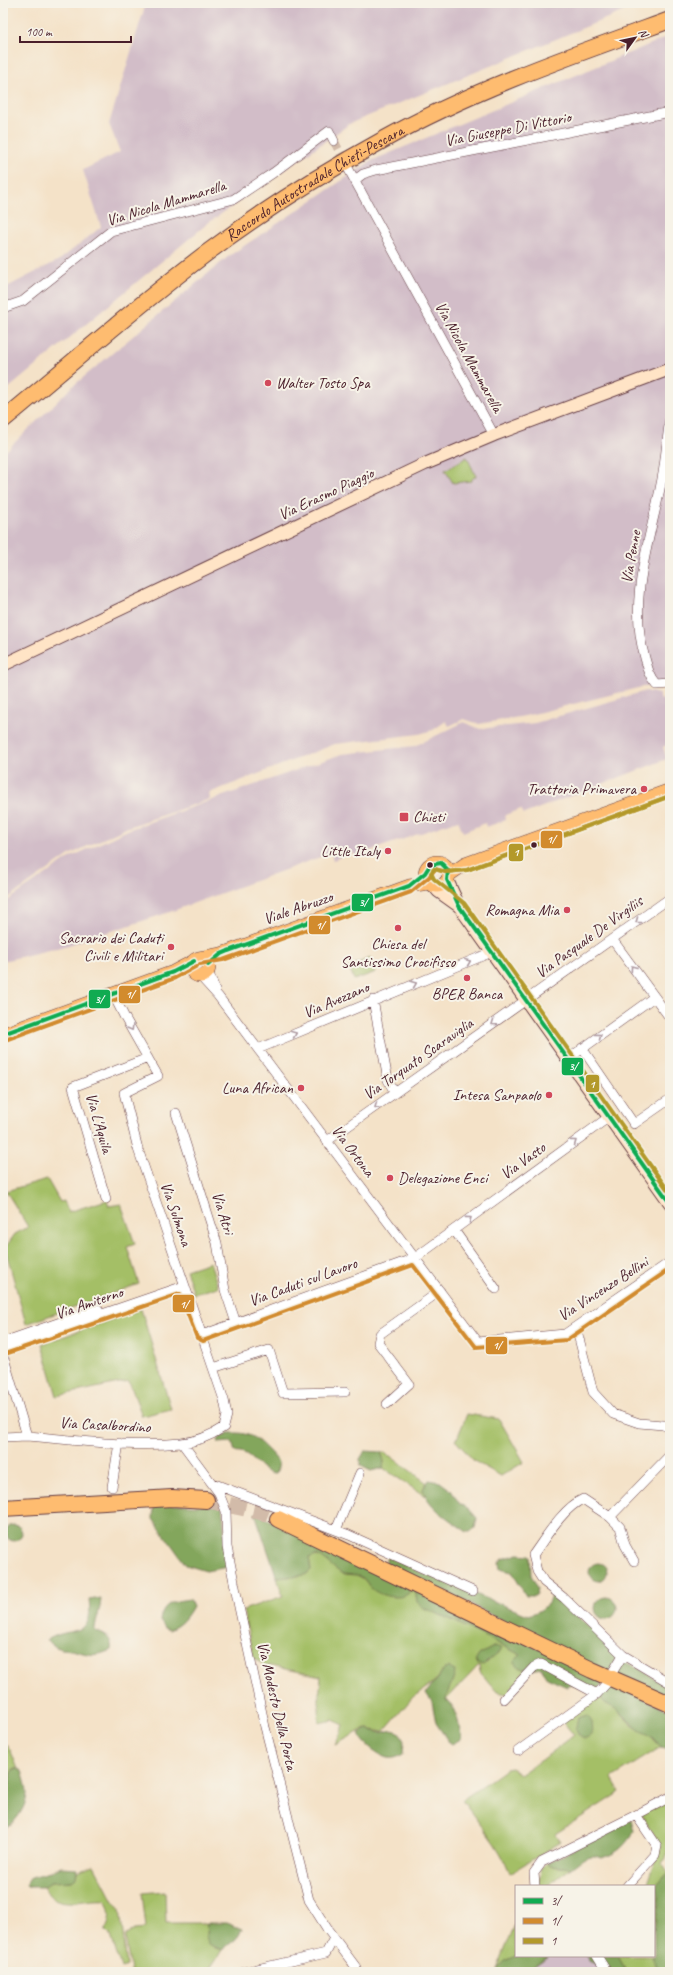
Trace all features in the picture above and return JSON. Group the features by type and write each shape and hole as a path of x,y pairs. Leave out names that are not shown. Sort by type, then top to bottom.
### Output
{"highway":[{"name":"Raccordo Autostradale Chieti-Pescara","path":"3,406 206,241 262,200 312,169 375,132 456,92 558,50 670,8"},
{"name":"Raccordo Autostradale Chieti-Pescara","path":"3,420 204,255 247,223 318,177 384,139 481,92 670,20"},
{"path":"3,1508 172,1498 206,1500"},
{"path":"278,1519 585,1667 668,1703"}],"main road":[{"path":"446,871 438,862 433,863 428,878 440,886 446,871 670,790"},
{"name":"Viale Abruzzo","path":"3,1034 173,972 200,967 221,954 428,878"}],"street":[{"name":"Via Giuseppe Di Vittorio","path":"355,180 364,174 376,170 670,112"},
{"name":"Via Nicola Mammarella","path":"3,308 23,301 111,231 234,199 273,174 329,131 334,141"},
{"name":"Via Nicola Mammarella","path":"348,168 494,435"},
{"name":"Via Erasmo Piaggio","path":"3,665 425,464 494,435 670,369"},
{"name":"Via Penne","path":"670,419 663,473 640,591 638,616 643,650 651,677 657,685 670,684"},
{"path":"446,871 458,906"},
{"path":"428,878 438,891 458,906 670,1203"},
{"name":"Via Pasquale De Virgiliis","path":"526,1001 670,898"},
{"path":"612,939 670,1018"},
{"name":"Via Avezzano","path":"258,1049 373,1000 492,952"},
{"name":"Via Ortona","path":"200,967 218,996 478,1342"},
{"name":"Via Sulmona","path":"113,994 158,1076 124,1093 138,1149 224,1400 227,1414 224,1427 212,1435 182,1443"},
{"path":"568,1059 654,997"},
{"path":"373,1000 388,1080 395,1093"},
{"name":"Via Torquato Scaraviglia","path":"327,1141 526,1001"},
{"path":"582,1048 634,1124 670,1099"},
{"name":"Via L'Aquila","path":"106,1199 73,1087 148,1058"},
{"name":"Via Atri","path":"176,1113 217,1243 224,1290 236,1323"},
{"name":"Via Vasto","path":"415,1258 609,1117"},
{"path":"454,1230 496,1289"},
{"name":"Via Caduti sul Lavoro","path":"202,1335 415,1258"},
{"name":"Via Vincenzo Bellini","path":"478,1342 565,1334 670,1262"},
{"name":"Via Amiterno","path":"3,1342 183,1283"},
{"name":"Via Amiterno","path":"3,1348 183,1283"},
{"path":"387,1404 409,1384 378,1343 380,1334 440,1291"},
{"path":"576,1327 593,1392 613,1414 639,1423 663,1425 670,1428"},
{"path":"213,1368 269,1350 283,1393 345,1392"},
{"path":"3,1355 27,1436"},
{"name":"Via Casalbordino","path":"3,1436 27,1436 119,1443 182,1443"},
{"path":"112,1487 119,1443"},
{"name":"Via Modesto Della Porta","path":"182,1443 219,1493 226,1511 227,1547 241,1615 265,1727 309,1900 355,1970"},
{"path":"610,1517 670,1456"},
{"path":"336,1530 360,1473"},
{"path":"211,1482 336,1530 474,1591"},
{"path":"634,1561 625,1545 620,1527 610,1517 583,1499 573,1503 549,1532 533,1556 537,1571 544,1582 564,1598 623,1655 670,1683"},
{"path":"612,1673 623,1655"},
{"path":"504,1699 534,1667 541,1664 597,1694"},
{"path":"518,1751 597,1694 606,1684"},
{"path":"535,1885 534,1873 542,1862 670,1797"},
{"path":"628,1885 654,1855 657,1846 636,1815"},
{"path":"244,1972 276,1968 326,1953 334,1938"},
{"path":"598,1957 607,1972"}],"shaded area":[{"path":"146,3 644,3 351,123 208,223 3,393 3,289 61,259 101,227 83,170 120,152 109,124"},
{"path":"670,36 670,680 525,716 479,724 464,719 449,726 446,721 433,730 419,734 335,744 209,793 210,799 128,827 71,854 4,901 3,454 73,386 229,256 371,161"},
{"path":"646,691 659,694 661,700 670,697 670,743 663,747 667,759 524,814 521,809 505,815 506,820 486,827 485,823 463,832 458,820 355,856 353,852 333,860 331,853 167,913 65,946 3,961 3,904 71,857 130,829 342,754 415,746 464,722 480,729 535,723"},
{"path":"547,1957 602,1957 611,1972 532,1972 532,1968"}],"green space":[{"path":"467,457 476,476 472,479 472,481 453,483 445,470"},
{"path":"371,958 376,972 354,980 349,966"},
{"path":"47,1179 60,1202 64,1201 68,1212 107,1200 109,1206 121,1204 135,1244 127,1247 139,1284 26,1324 5,1248 15,1234 28,1227 6,1191"},
{"path":"210,1262 218,1287 194,1294 186,1270"},
{"path":"141,1309 171,1409 142,1416 129,1381 57,1396 42,1344"},
{"path":"467,1414 499,1419 524,1462 501,1476 474,1461 456,1441"},
{"path":"228,1433 242,1433 252,1436 260,1442 278,1462 278,1467 275,1474 264,1470 246,1454 235,1452 232,1442 219,1443 218,1439"},
{"path":"365,1451 381,1452 384,1461 383,1468 371,1471 361,1466 360,1459"},
{"path":"381,1452 386,1453 427,1483 423,1489 425,1496 383,1468 384,1461"},
{"path":"429,1480 440,1482 451,1490 459,1503 469,1509 477,1518 475,1528 470,1532 467,1532 435,1508 426,1496 423,1489"},
{"path":"154,1504 222,1506 228,1567 206,1571 186,1565 153,1519"},
{"path":"255,1513 408,1586 409,1593 401,1597 396,1597 379,1593 370,1587 363,1578 342,1573 316,1555 309,1558 311,1570 305,1575 277,1578"},
{"path":"11,1525 17,1525 22,1530 20,1539 17,1541 11,1541 6,1536 6,1530"},
{"path":"518,1554 530,1555 531,1575 538,1588 535,1596 526,1596 512,1572 500,1569 499,1563 503,1559"},
{"path":"312,1555 323,1558 343,1573 355,1574 364,1579 370,1588 408,1586 415,1589 424,1608 454,1621 521,1655 520,1668 528,1670 507,1694 497,1692 480,1672 479,1665 446,1700 446,1694 455,1675 445,1668 432,1684 413,1697 383,1732 367,1729 362,1730 335,1745 344,1725 333,1720 319,1723 318,1710 321,1676 265,1665 254,1659 243,1610 283,1596 277,1578 305,1575 311,1570 309,1558","holes":["495,1646 499,1652 492,1656 487,1663 476,1660 479,1655"]},
{"path":"388,1557 420,1572 528,1615 537,1612 544,1607 554,1593 619,1655 609,1673 385,1562"},
{"path":"594,1563 602,1563 607,1568 605,1579 602,1581 594,1581 589,1576 589,1568"},
{"path":"415,1589 605,1681 597,1691 570,1685 567,1687 547,1678 541,1668 530,1670 522,1669 516,1665 514,1661 521,1655 454,1621 424,1608 417,1602"},
{"path":"606,1597 614,1600 617,1608 614,1616 606,1619 598,1616 595,1608 598,1600"},
{"path":"101,1598 95,1631 108,1637 111,1643 111,1650 101,1654 89,1654 58,1648 47,1640 84,1626 88,1621 90,1613 89,1600"},
{"path":"190,1599 193,1606 183,1620 177,1626 169,1630 165,1628 160,1621 163,1610 166,1606 174,1602"},
{"path":"495,1646 501,1648 499,1652 483,1665 477,1663 476,1660 479,1655"},
{"path":"624,1662 635,1666 670,1688 670,1699 612,1675"},
{"path":"449,1667 455,1670 455,1674 446,1700 455,1710 461,1737 461,1739 452,1744 448,1741 436,1723 432,1702 426,1693 445,1668"},
{"path":"608,1682 670,1711 670,1749 661,1747 652,1737 639,1730 616,1709 605,1703 599,1695"},
{"path":"599,1695 605,1703 616,1709 632,1725 652,1737 661,1747 612,1778 620,1792 555,1834 561,1842 510,1873 500,1853 462,1800 506,1769 512,1768 520,1774 542,1760 574,1735 562,1721"},
{"path":"587,1715 591,1719 592,1735 584,1739 577,1733 576,1724 578,1718"},
{"path":"367,1729 381,1733 392,1730 399,1732 404,1741 403,1754 396,1758 388,1758 375,1751 363,1741 359,1733"},
{"path":"3,1743 10,1749 18,1769 13,1769 11,1774 7,1802 3,1811"},
{"path":"13,1769 22,1771 27,1793 25,1804 20,1814 12,1824 3,1829 3,1811"},
{"path":"670,1801 670,1842 663,1865 668,1873 661,1878 655,1925 655,1885 647,1885 661,1846 641,1814"},
{"path":"631,1820 634,1832 624,1845 616,1852 601,1858 589,1856 571,1868 550,1866 547,1863"},
{"path":"547,1863 550,1866 571,1868 548,1885 537,1885 542,1868"},
{"path":"94,1865 113,1901 120,1910 127,1966 121,1968 111,1936 105,1930 110,1915 105,1900 63,1902 49,1895 43,1887 51,1882 72,1881 77,1874 77,1871"},
{"path":"61,1867 77,1868 76,1878 72,1881 51,1882 43,1887 29,1887 26,1885 31,1877 50,1872"},
{"path":"670,1871 670,1972 658,1972 656,1964 652,1957 655,1957 655,1924 659,1904 657,1885 661,1878"},
{"path":"165,1891 166,1923 207,1923 206,1936 215,1948 222,1950 208,1972 131,1972 125,1936 135,1929 146,1928 142,1893"},
{"path":"207,1923 227,1923 242,1929 236,1939 222,1950 208,1944 206,1936"},
{"path":"515,1924 515,1957 506,1960 497,1969"},
{"path":"515,1957 547,1957 532,1968 532,1972 495,1972 506,1960"},
{"path":"587,1957 619,1957 624,1967 624,1972 610,1970 589,1961"},
{"path":"619,1957 652,1957 656,1964 658,1972 624,1972 624,1967"}],"tunnel":[{"path":"334,141 346,164"},
{"path":"206,1500 261,1512 278,1519"}],"transit line":[{"name":"1/","path":"200,964 223,960 411,892 429,877 435,869 445,872 467,870 670,796"},
{"name":"1","path":"670,796 467,870 447,872 434,869 431,873 434,879 464,903 670,1193"},
{"name":"3/","path":"208,965 221,954 228,951 409,886 425,873 430,865 441,863 448,870 447,880 459,906 670,1203"},
{"name":"3/","path":"3,1034 173,972 194,961"},
{"name":"1/","path":"5,1040 175,978 197,966"},
{"name":"1/","path":"5,1354 180,1294 197,1338 203,1341 413,1265 476,1347 567,1340 670,1269"}],"place":[{"name":"Walter Tosto Spa","path":"268,383"},
{"name":"Trattoria Primavera","path":"644,789"},
{"name":"Chieti","path":"404,817"},
{"name":"Little Italy","path":"388,851"},
{"name":"Romagna Mia","path":"567,910"},
{"name":"Chiesa del Santissimo Crocifisso","path":"398,928"},
{"name":"Sacrario dei Caduti Civili e Militari","path":"171,947"},
{"name":"BPER Banca","path":"467,978"},
{"name":"Luna African","path":"301,1088"},
{"name":"Intesa Sanpaolo","path":"549,1095"},
{"name":"Delegazione Enci","path":"390,1178"}]}
